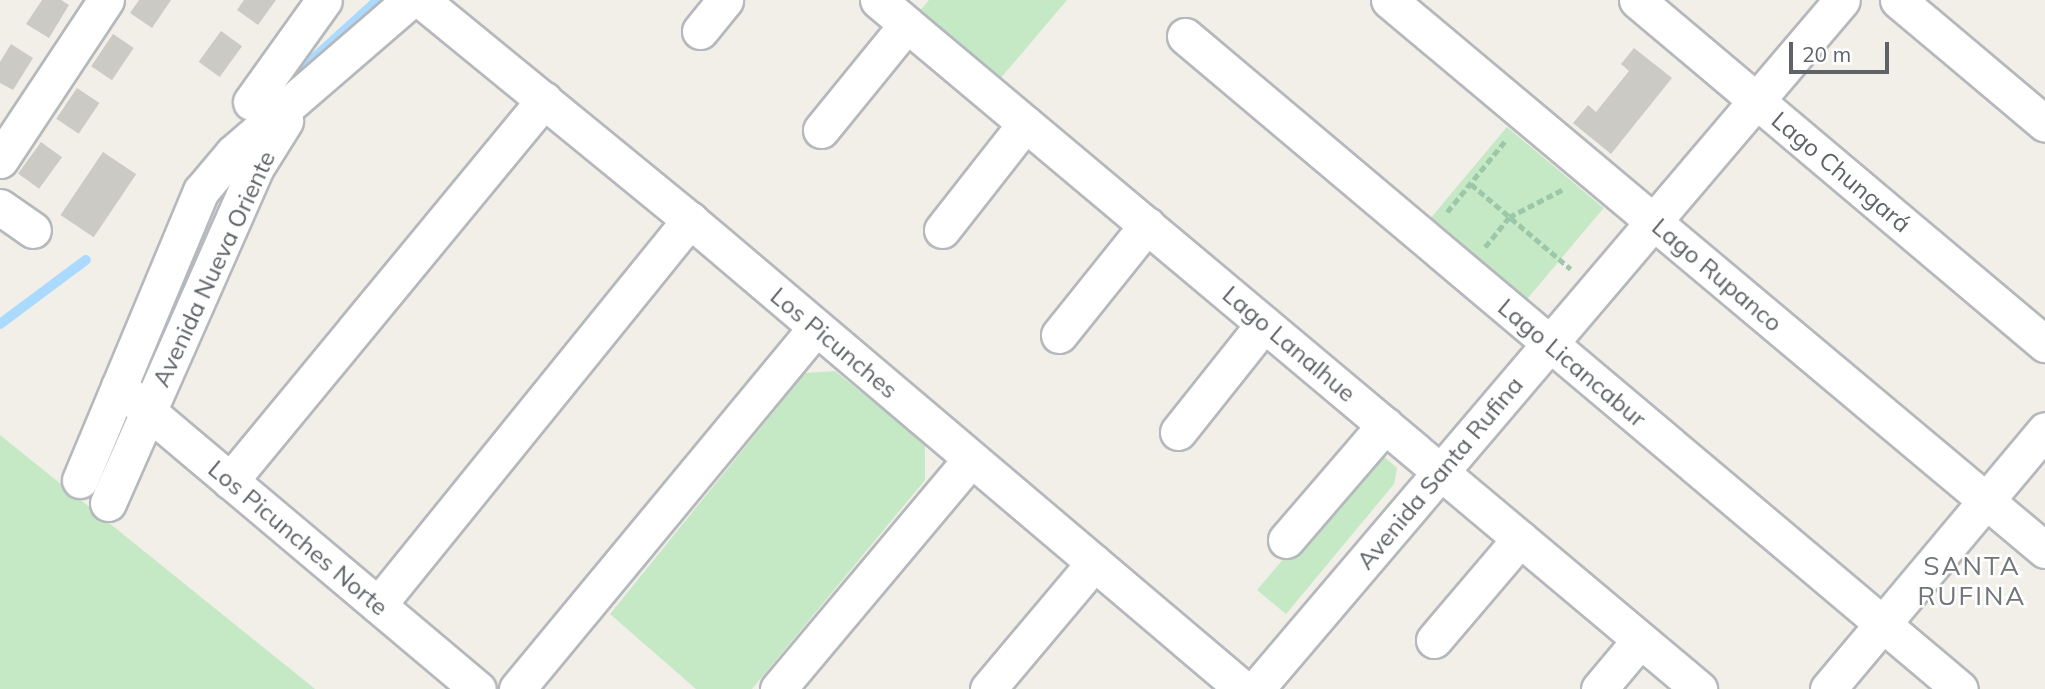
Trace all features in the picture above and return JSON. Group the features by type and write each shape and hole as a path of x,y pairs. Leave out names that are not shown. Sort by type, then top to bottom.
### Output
{"street":[{"path":"0,160 106,0"},
{"path":"251,102 324,0"},
{"path":"312,85 410,0"},
{"name":"Los Picunches","path":"421,0 690,220 1243,689"},
{"path":"700,32 725,0"},
{"name":"Lago Lanalhue","path":"878,0 1699,689"},
{"name":"Lago Rupanco","path":"1389,0 2045,550"},
{"name":"Lago Chungará","path":"1637,0 2045,344"},
{"name":"Avenida Santa Rufina","path":"1256,689 1842,0"},
{"path":"1898,0 2045,124"},
{"path":"821,130 907,24"},
{"name":"Lago Licancabur","path":"1185,36 1961,689"},
{"name":"Avenida Nueva Oriente","path":"80,480 201,191 233,153 312,85"},
{"name":"Avenida Nueva Oriente","path":"108,503 255,169 312,85"},
{"path":"230,481 544,100"},
{"path":"942,230 1025,124"},
{"path":"0,207 33,230"},
{"path":"378,605 690,220"},
{"path":"1059,335 1147,225"},
{"path":"1178,432 1265,324"},
{"path":"517,689 816,328"},
{"name":"Los Picunches Norte","path":"118,387 478,689"},
{"path":"1286,540 1385,425"},
{"path":"1828,689 2045,430"},
{"path":"778,689 971,459"},
{"path":"1434,640 1520,539"},
{"path":"988,689 1094,563"},
{"path":"1600,689 1640,640"}],"path":[{"path":"1412,228 1434,227 1470,184 1522,112"},
{"path":"1464,272 1509,217 1596,173"},
{"path":"1470,184 1596,290"}],"green space":[{"path":"929,0 1067,0 1000,79 920,11"},
{"path":"1507,127 1604,208 1517,311 1420,230"},
{"path":"835,371 925,444 925,480 752,689 696,689 610,614 805,373"},
{"path":"0,435 315,689 0,689"},
{"path":"1376,450 1397,468 1394,484 1286,614 1257,590"}],"building":[{"path":"42,0 61,0 69,5 49,38 26,24"},
{"path":"139,0 171,0 152,28 130,13"},
{"path":"244,0 276,0 258,25 237,10"},
{"path":"221,31 242,46 220,77 199,62"},
{"path":"113,34 134,48 112,80 91,66"},
{"path":"11,44 33,58 13,90 0,83 0,62"},
{"path":"1634,48 1672,78 1611,154 1573,123 1588,105 1596,112 1629,71 1621,64"},
{"path":"77,88 99,103 79,134 56,119"},
{"path":"41,142 62,157 39,189 18,174"},
{"path":"103,152 136,174 94,237 61,215"}],"waterway":[{"path":"279,90 378,0"},
{"path":"0,324 86,260"}],"district":[{"name":"SANTA RUFINA","path":"1972,581"}]}
